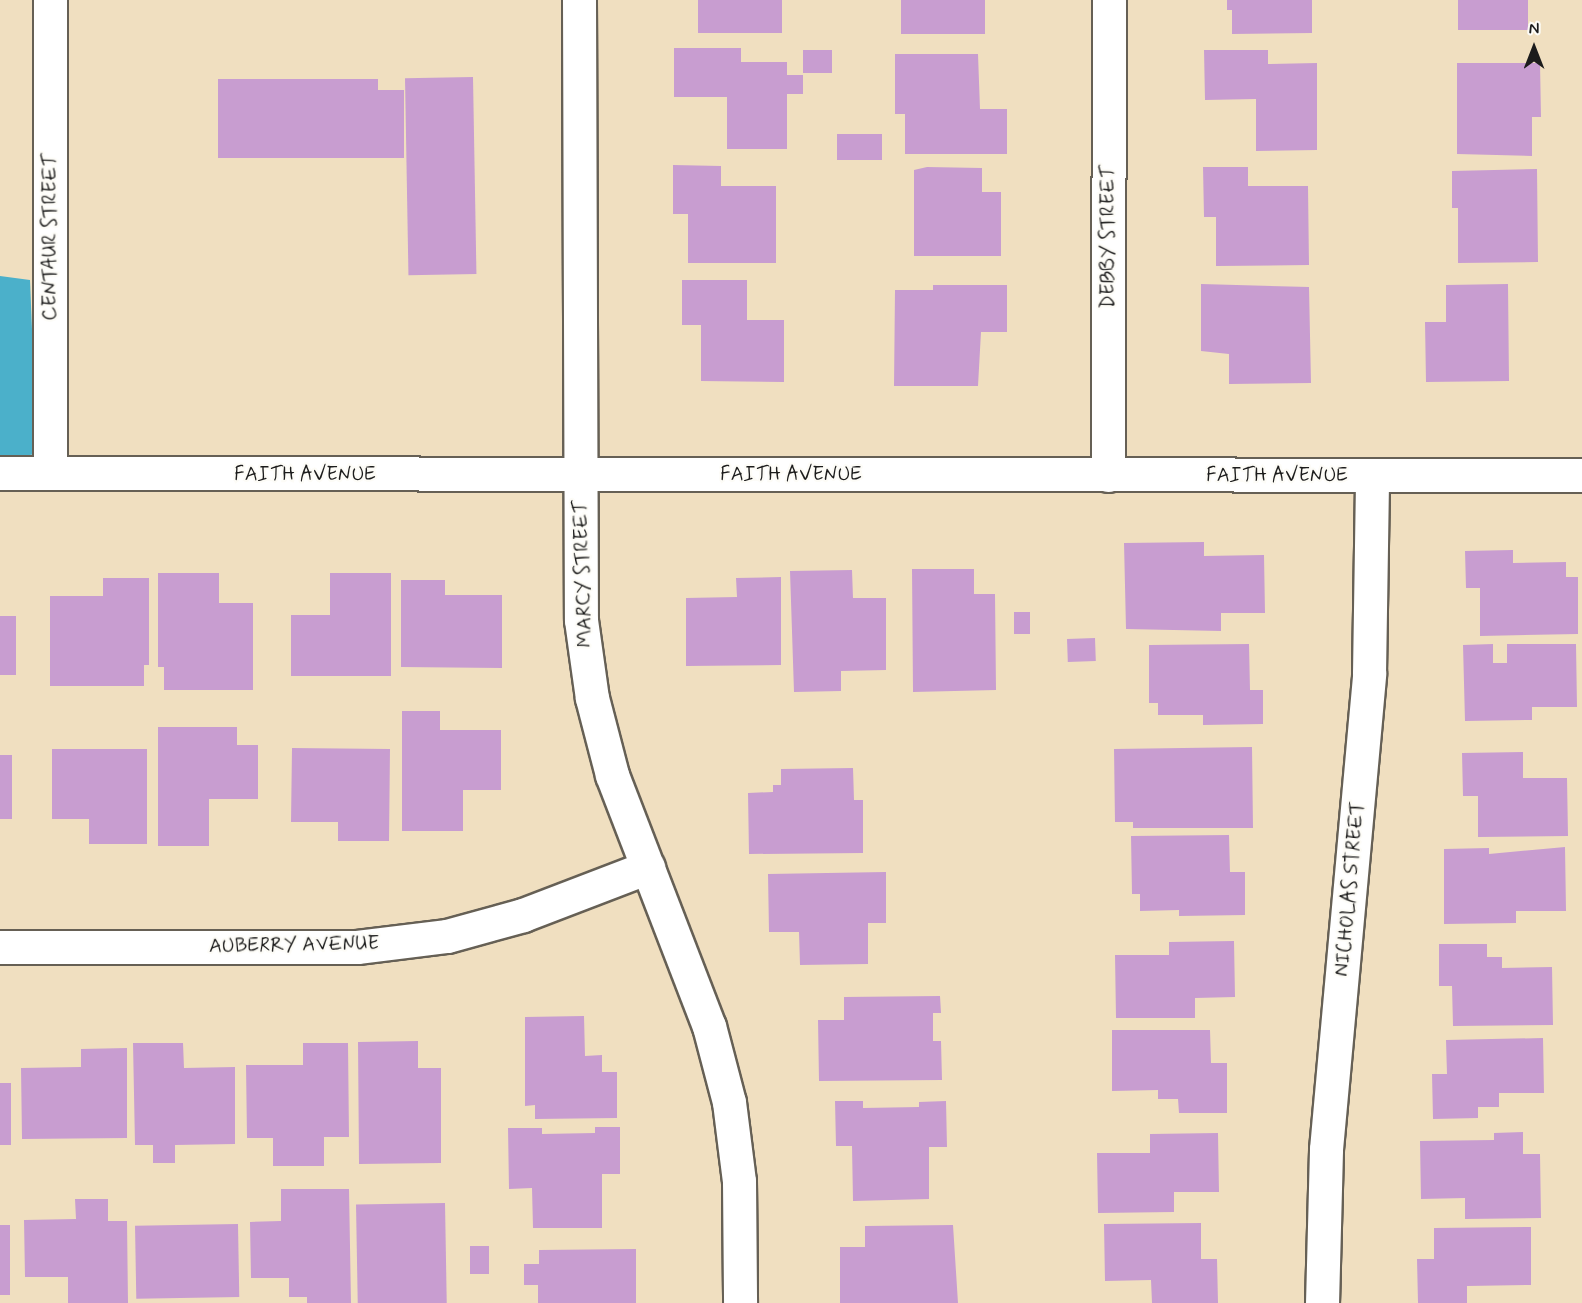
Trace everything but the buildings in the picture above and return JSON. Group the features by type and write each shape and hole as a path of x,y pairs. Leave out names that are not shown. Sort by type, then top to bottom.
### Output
{"street":[{"name":"CENTAUR STREET","path":"50,0 50,473"},
{"name":"MARCY STREET","path":"579,0 581,620 592,699 612,775 709,1026 729,1102 739,1181 740,1303"},
{"name":"DEBBY STREET","path":"1108,475 1109,0"},
{"name":"FAITH AVENUE","path":"0,473 1582,476"},
{"name":"NICHOLAS STREET","path":"1322,1303 1326,1149 1369,673 1372,476"},
{"name":"AUBERRY AVENUE","path":"0,947 357,946 447,936 523,915 648,867"}],"water":[{"path":"0,276 30,280 37,454 0,459"}]}
